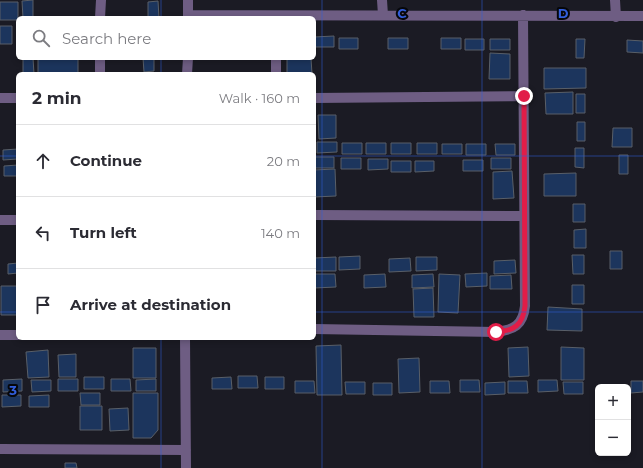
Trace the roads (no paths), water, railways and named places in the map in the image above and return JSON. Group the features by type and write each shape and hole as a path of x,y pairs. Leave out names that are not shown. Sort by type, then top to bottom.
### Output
{"street":[{"path":"100,16 101,0"},
{"path":"188,0 188,16 643,16"},
{"path":"382,0 383,15"},
{"path":"615,0 616,17"},
{"path":"316,330 496,332 509,331 520,324 525,310 523,15"},
{"path":"100,60 100,72"},
{"path":"187,72 188,60"},
{"path":"276,60 276,72"},
{"path":"316,98 524,96"},
{"path":"0,98 16,98"},
{"path":"316,215 524,216"},
{"path":"0,220 16,220"},
{"path":"0,335 16,335"},
{"path":"185,340 186,468"},
{"path":"0,449 186,450"}]}
